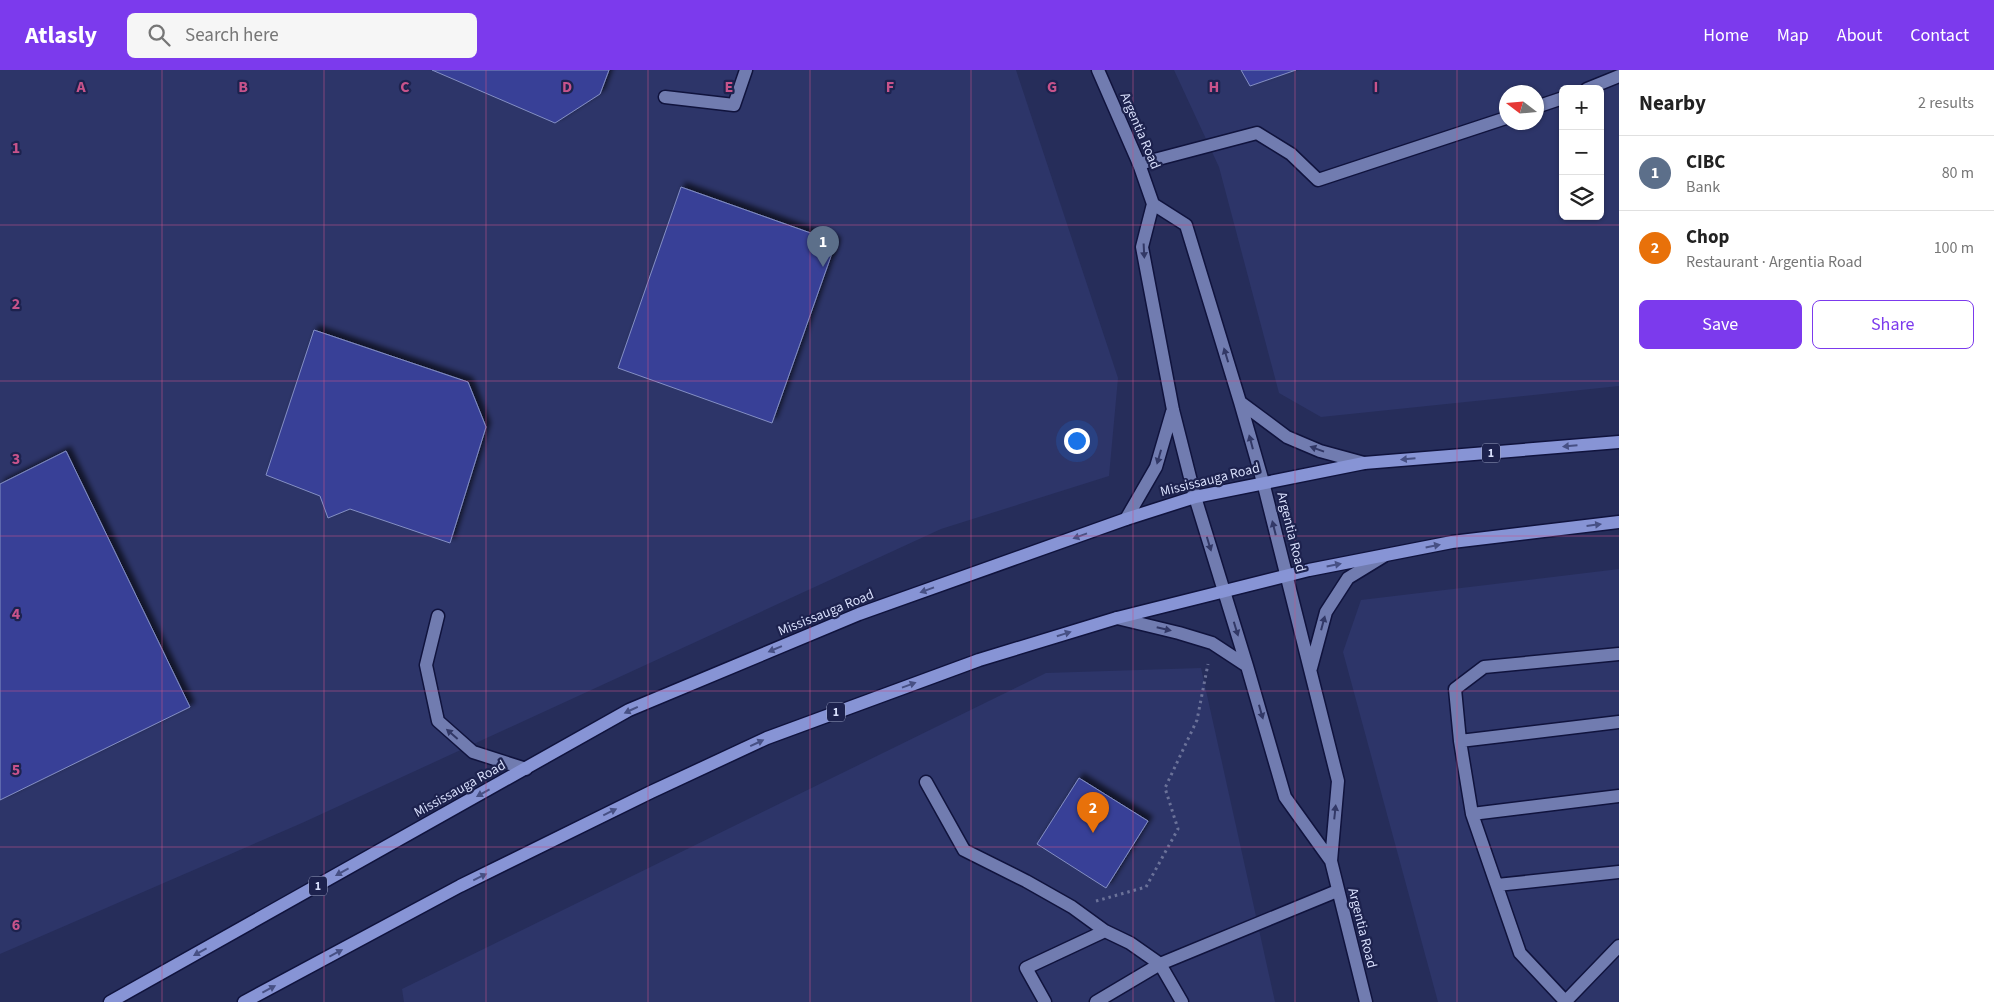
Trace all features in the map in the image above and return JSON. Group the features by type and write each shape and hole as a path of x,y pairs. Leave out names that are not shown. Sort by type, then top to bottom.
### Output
{"main road":[{"name":"Mississauga Road","path":"110,1002 636,707 859,614 1126,519 1195,497 1364,463 1619,442"},
{"name":"1","path":"244,1002 460,886 651,792 767,738 979,660 1117,618 1286,575 1452,542 1619,522"}],"street":[{"path":"665,97 734,105 746,70"},
{"name":"Argentia Road","path":"1098,70 1139,164 1154,204 1142,247 1173,410 1195,497 1285,796 1331,861"},
{"path":"1597,85 1619,76"},
{"path":"1544,104 1559,99"},
{"path":"1139,164 1258,133 1291,154 1318,180 1499,120"},
{"name":"Argentia Road","path":"1154,204 1186,225 1240,402 1262,482 1338,781 1331,861 1366,1002"},
{"path":"1240,402 1287,438 1320,451 1364,463"},
{"path":"1126,519 1156,467 1173,410"},
{"path":"1310,670 1326,612 1348,578 1385,555"},
{"path":"438,616 426,665 438,722 473,752 526,769"},
{"path":"1117,618 1212,643 1247,666"},
{"path":"1619,654 1484,667 1455,689 1460,741 1472,814 1520,953 1566,1002 1619,946"},
{"path":"1460,741 1619,722"},
{"path":"926,782 964,850 1026,880 1072,907 1105,931 1130,943 1160,964 1182,1002"},
{"path":"1472,814 1619,796"},
{"path":"1497,885 1619,872"},
{"path":"1096,1002 1160,964 1337,891"},
{"path":"1045,1002 1026,968 1105,931"}],"path":[{"path":"1072,907 1146,888 1178,829 1165,788 1198,720 1212,643"}],"shaded area":[{"path":"0,70 1016,70 1118,378 1109,476 941,529 302,823 0,954"},
{"path":"1174,70 1619,70 1619,386 1321,417 1279,393 1219,167"},
{"path":"1619,569 1619,1002 1438,1002 1343,652 1361,600"},
{"path":"1201,668 1275,1002 404,1002 402,989 1046,673"}],"building":[{"path":"432,70 609,70 600,94 555,123"},
{"path":"1241,70 1296,70 1250,86"},
{"path":"681,187 836,242 772,423 618,368"},
{"path":"314,330 468,382 486,427 450,543 350,509 328,518 320,496 266,475"},
{"path":"66,451 190,707 0,800 0,484"},
{"path":"1079,778 1148,821 1106,888 1037,844"}],"place":[{"name":"CIBC","path":"823,267"},
{"name":"Chop","path":"1093,833"}]}
